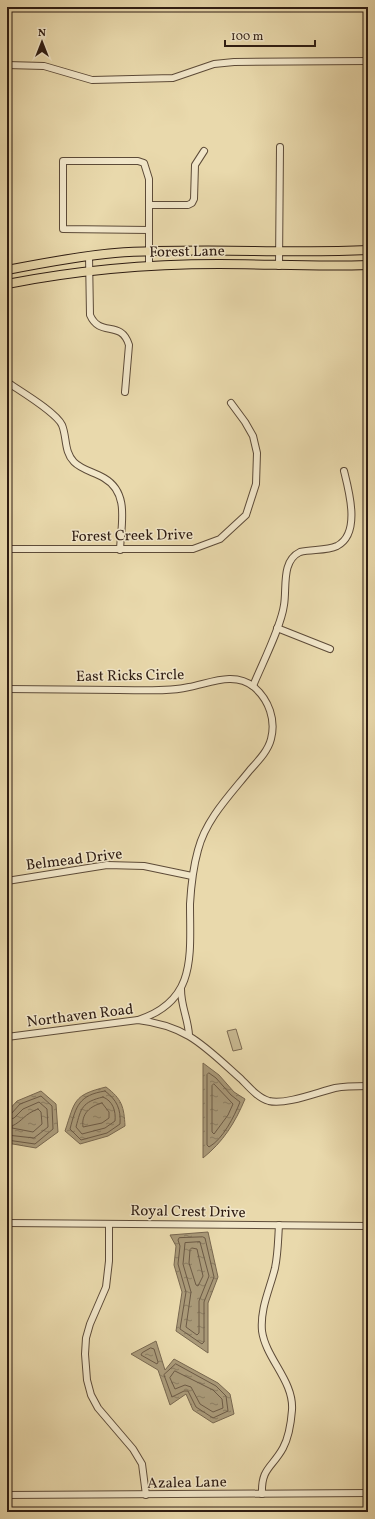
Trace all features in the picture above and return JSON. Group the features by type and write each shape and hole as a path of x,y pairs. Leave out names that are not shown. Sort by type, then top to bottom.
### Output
{"main road":[{"name":"Forest Lane","path":"7,270 89,256 149,252 216,250 279,252 368,250"},
{"name":"Forest Lane","path":"7,284 90,270 149,266 220,264 325,267 368,265"}],"street":[{"path":"7,65 44,66 92,80 173,78 214,64 234,62 368,61"},
{"path":"279,266 280,147"},
{"path":"149,205 188,205 192,203 194,199 195,165 204,151"},
{"path":"149,230 62,229 63,161 138,161 144,163 149,175 149,205 149,230 149,266"},
{"path":"89,256 90,315 93,322 98,326 120,331 127,338 129,345 125,392"},
{"path":"7,382 55,416 61,425 67,449 74,462 104,478 115,487 120,494 123,504 120,550"},
{"name":"Forest Creek Drive","path":"7,549 193,549 220,539 246,515 256,484 257,453 253,436 245,422 230,403"},
{"path":"253,686 284,610 287,572 290,560 295,554 300,552 338,545 348,533 351,524 351,500 344,471"},
{"path":"277,628 330,649"},
{"name":"East Ricks Circle","path":"7,689 180,689 229,679 237,679 253,686 267,703 271,713 273,728 268,749 219,808 198,848 192,876 191,948 181,989 182,1005 188,1023 189,1035"},
{"name":"Belmead Drive","path":"7,881 107,865 144,866 192,876"},
{"name":"East Ricks Circle","path":"138,1020 161,1010 170,1003 181,989"},
{"name":"Northaven Road","path":"7,1037 138,1020 159,1024 189,1035 204,1046 255,1092 271,1101 281,1101 337,1088 368,1086"},
{"name":"Royal Crest Drive","path":"7,1223 368,1226"},
{"path":"109,1224 109,1261 106,1287 86,1338 85,1354 87,1380 91,1395 98,1408 140,1460 146,1495"},
{"path":"262,1494 262,1478 282,1450 288,1436 292,1407 287,1385 267,1350 262,1329 264,1307 277,1256 279,1225"},
{"name":"Azalea Lane","path":"7,1495 368,1494"}],"shaded area":[{"path":"236,1029 242,1049 233,1051 227,1031"}],"water":[{"path":"203,1063 219,1075 234,1092 245,1099 228,1132 203,1158"},
{"path":"106,1087 116,1095 123,1108 125,1126 108,1136 80,1144 65,1131 74,1106 81,1097 87,1093"},
{"path":"41,1091 56,1104 58,1132 36,1148 7,1143 7,1112 17,1101"},
{"path":"208,1232 218,1277 208,1303 208,1353 176,1331 182,1292 174,1265 176,1246 170,1235"},
{"path":"156,1341 165,1370 174,1359 218,1383 230,1394 234,1414 213,1423 193,1410 186,1394 170,1405 158,1370 131,1354"}]}
